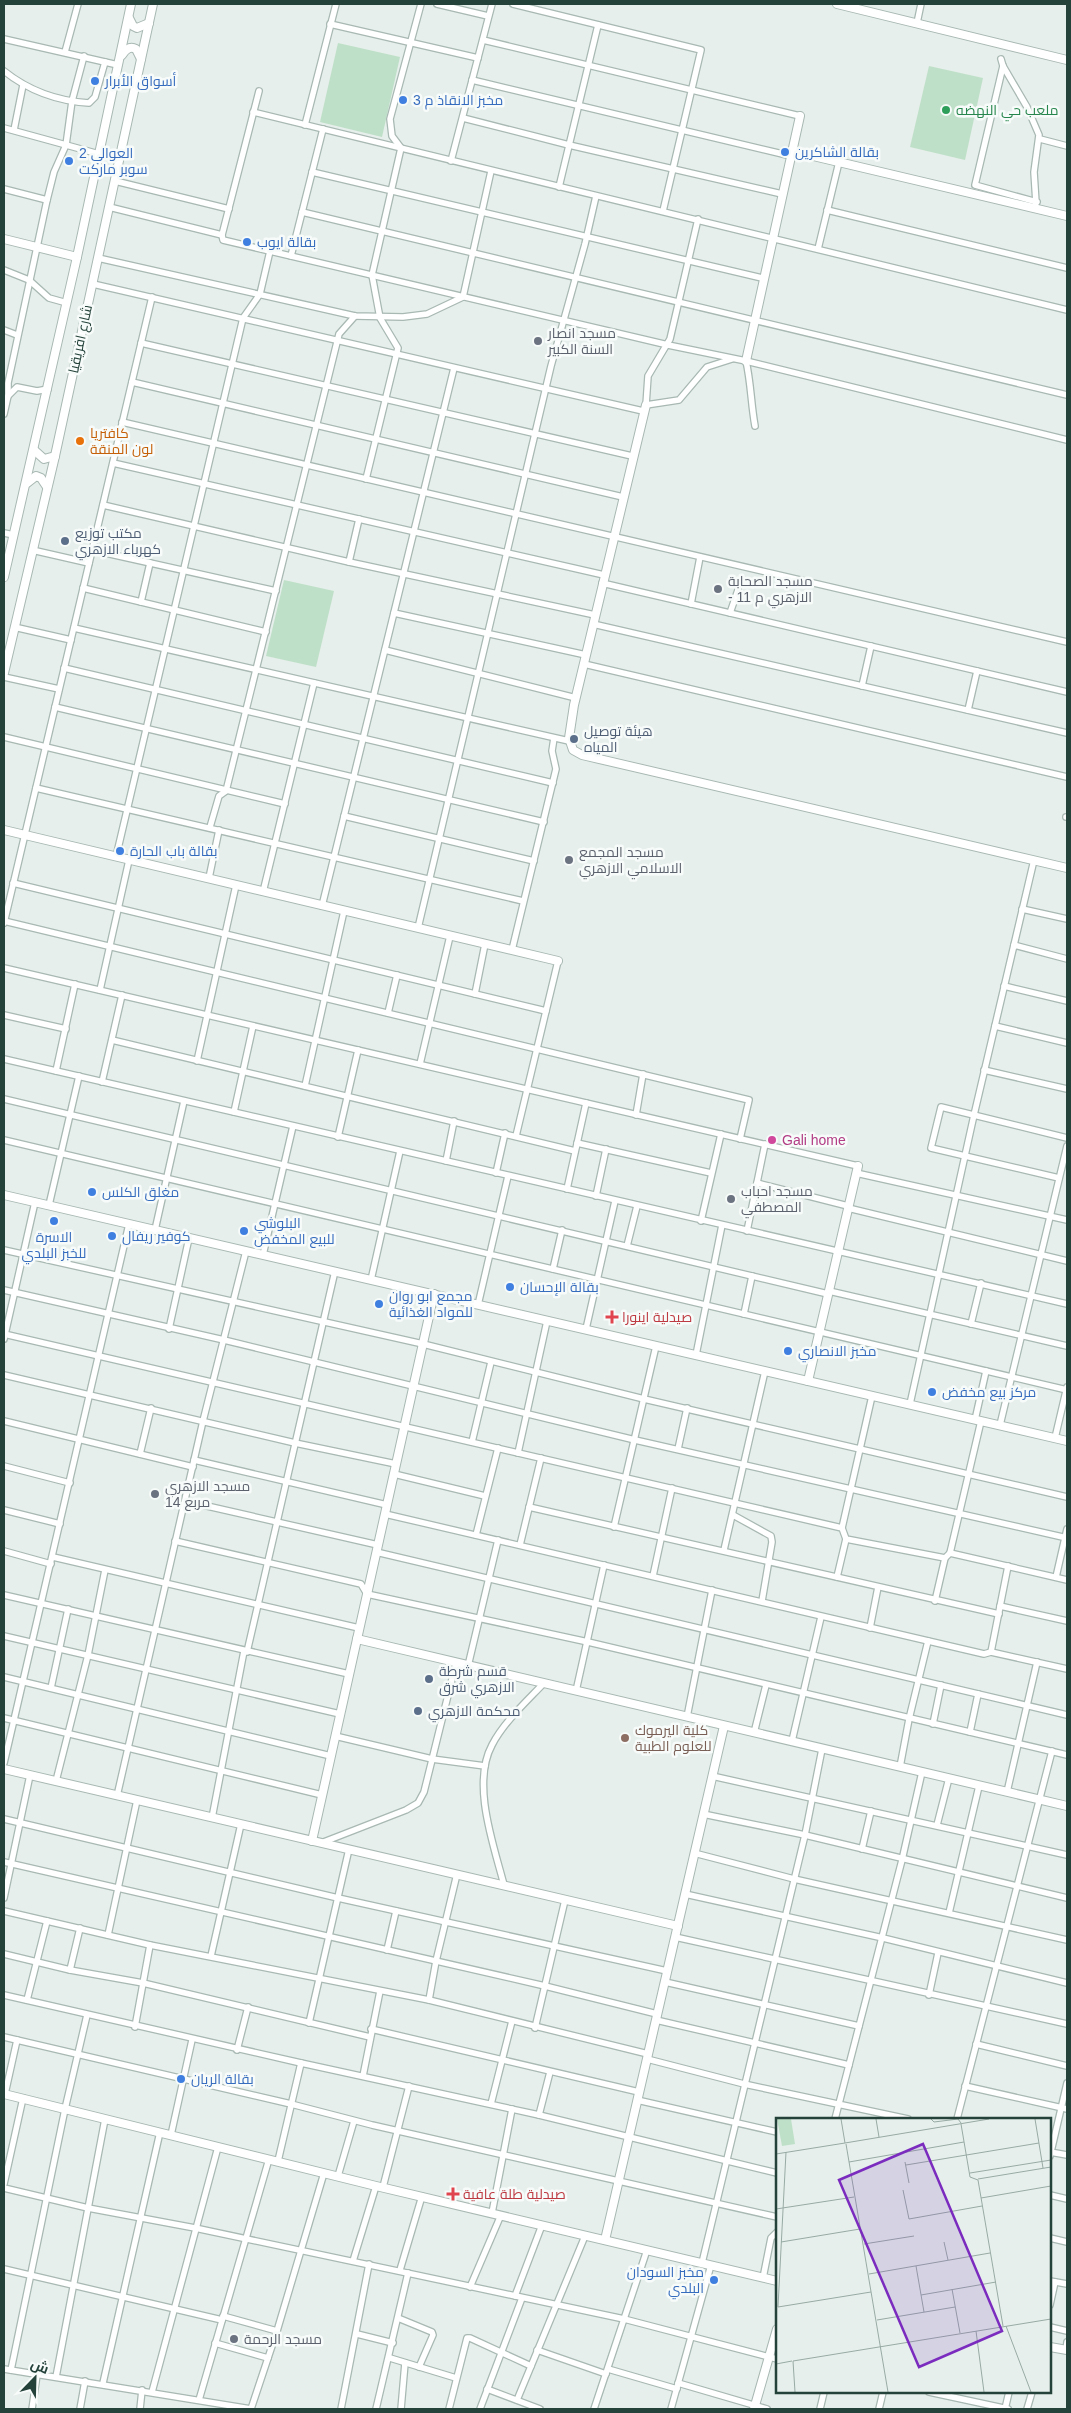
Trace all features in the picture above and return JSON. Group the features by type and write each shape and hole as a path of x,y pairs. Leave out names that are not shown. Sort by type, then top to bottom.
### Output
{"street":[{"path":"65,52 78,4"},
{"name":"شارع افريقيا","path":"4,575 48,390 131,4"},
{"name":"شارع افريقيا","path":"4,675 153,4"},
{"path":"305,125 336,4"},
{"path":"366,479 398,348 380,318 372,275 401,148 392,136 390,120 421,4"},
{"path":"437,4 488,16"},
{"path":"451,161 492,4"},
{"path":"514,4 701,50 690,90 663,211"},
{"path":"837,4 1067,60"},
{"path":"917,23 921,4"},
{"path":"129,16 134,27 140,28 149,23"},
{"path":"330,24 478,58"},
{"path":"559,187 598,25"},
{"path":"4,39 84,56 118,66"},
{"path":"483,40 800,116 762,278 746,361 750,381 750,406 755,426"},
{"path":"120,57 126,50 132,48 136,50 141,59"},
{"path":"4,414 17,334 29,280 54,172 66,145 72,101 84,56"},
{"path":"1001,59 1003,66 1028,107 1040,139 1034,172 1036,205"},
{"path":"4,71 23,85 52,97 72,101 93,101 105,62"},
{"path":"1003,66 975,185 1067,216"},
{"path":"472,80 681,130 1036,205"},
{"path":"14,130 23,85"},
{"path":"258,91 222,235 223,240 668,345 746,361 1067,440"},
{"path":"253,112 1067,310"},
{"path":"462,118 672,170 782,194"},
{"path":"4,128 99,154"},
{"path":"291,256 323,129"},
{"path":"1040,139 1067,146"},
{"path":"818,249 838,162"},
{"path":"463,297 491,171"},
{"path":"312,172 762,278"},
{"path":"115,182 229,209"},
{"path":"4,189 47,200"},
{"path":"418,928 545,389 596,196"},
{"path":"109,207 222,235"},
{"path":"827,210 1067,268"},
{"path":"302,212 754,318 1067,395"},
{"path":"698,219 668,345 648,376 644,408 576,698 569,741 573,750 582,755 1067,868"},
{"path":"4,239 77,258"},
{"path":"116,857 243,318 260,294 270,251"},
{"path":"98,258 355,316 380,318 426,314 463,297"},
{"path":"4,270 29,280 46,296 67,303"},
{"path":"92,284 545,389 644,408 679,400 707,367 734,359"},
{"path":"152,297 4,922 749,1100 740,1139"},
{"path":"210,827 219,796 226,791 328,386 339,334 355,316"},
{"path":"4,330 17,334"},
{"path":"141,343 632,456"},
{"path":"322,906 454,368"},
{"path":"132,382 526,472 623,497"},
{"path":"8,396 17,387 38,391 48,390"},
{"path":"122,422 1067,642"},
{"path":"34,450 44,459 54,456"},
{"path":"113,463 507,553 691,604 1067,692"},
{"path":"26,483 36,476 41,478 47,487"},
{"path":"103,505 349,562 498,592 595,615"},
{"path":"349,562 359,519"},
{"path":"4,533 14,535"},
{"path":"32,550 89,563"},
{"path":"92,550 276,591"},
{"path":"691,604 700,557"},
{"path":"141,602 150,563"},
{"path":"83,588 266,632"},
{"path":"730,613 738,590"},
{"path":"394,613 488,632 586,655"},
{"path":"593,624 1067,733"},
{"path":"14,627 71,640"},
{"path":"74,628 569,741"},
{"path":"862,686 871,646"},
{"path":"385,650 576,698"},
{"path":"584,664 1067,777"},
{"path":"64,668 553,783"},
{"path":"968,710 977,671"},
{"path":"4,675 59,689"},
{"path":"263,892 314,683"},
{"path":"55,707 544,822"},
{"path":"4,737 285,804"},
{"path":"512,950 556,769 552,751 554,738"},
{"path":"36,788 524,901"},
{"path":"344,816 534,861"},
{"path":"4,830 558,961 516,1136"},
{"path":"209,878 219,830"},
{"path":"100,990 129,860"},
{"path":"910,1404 984,1070 1034,860"},
{"path":"13,883 546,1011"},
{"path":"198,1061 236,885"},
{"path":"1022,909 1067,919"},
{"path":"305,1086 344,910"},
{"path":"420,1064 428,1023 450,936"},
{"path":"475,994 485,944"},
{"path":"1014,945 1067,959"},
{"path":"4,968 765,1144 956,1195 1067,1220"},
{"path":"388,1013 397,975"},
{"path":"56,1071 75,984"},
{"path":"1004,986 1067,1001"},
{"path":"102,1082 122,995"},
{"path":"4,1015 66,1029"},
{"path":"234,1112 253,1026"},
{"path":"995,1026 1067,1044"},
{"path":"112,1040 575,1151"},
{"path":"338,1136 358,1050"},
{"path":"4,1059 1067,1304"},
{"path":"984,1070 1067,1089"},
{"path":"636,1114 644,1074"},
{"path":"49,1205 78,1076"},
{"path":"4,1099 752,1276 930,1314 1067,1346"},
{"path":"155,1230 184,1101"},
{"path":"567,1190 586,1103"},
{"path":"1059,1178 931,1148 941,1106 1067,1138"},
{"path":"446,1161 454,1121"},
{"path":"263,1255 293,1126"},
{"path":"496,1173 505,1133"},
{"path":"701,1221 721,1134"},
{"path":"4,1140 1067,1389 1055,1438"},
{"path":"577,1143 711,1174"},
{"path":"747,1231 765,1144"},
{"path":"1000,1425 1067,1146"},
{"path":"596,1196 606,1150"},
{"path":"371,1280 400,1151"},
{"path":"808,1381 857,1169"},
{"path":"478,1305 508,1176"},
{"path":"757,1183 1067,1261"},
{"path":"4,1195 1067,1441"},
{"path":"586,1330 615,1201"},
{"path":"35,1202 4,1335 842,1528"},
{"path":"627,1246 636,1206"},
{"path":"4,1763 21,1682 53,1557 129,1224"},
{"path":"696,1355 722,1226"},
{"path":"553,1269 562,1230"},
{"path":"169,1329 189,1238"},
{"path":"4,1250 423,1344 644,1399 1067,1497"},
{"path":"117,1796 203,1421 246,1251"},
{"path":"212,1818 245,1651 269,1562 335,1271"},
{"path":"744,1314 752,1276"},
{"path":"971,1324 981,1284"},
{"path":"4,1290 224,1340 636,1440 744,1463 1066,1538"},
{"path":"312,1841 434,1294"},
{"path":"518,1453 547,1320"},
{"path":"614,1527 636,1440 656,1346"},
{"path":"472,1442 491,1362"},
{"path":"724,1550 765,1371"},
{"path":"935,1601 970,1473 986,1371"},
{"path":"4,1375 295,1443 396,1464"},
{"path":"837,1577 846,1539 842,1528 872,1396"},
{"path":"140,1454 151,1408"},
{"path":"678,1449 687,1408"},
{"path":"4,1420 193,1467"},
{"path":"476,1535 498,1448"},
{"path":"520,1545 541,1458"},
{"path":"194,1460 387,1505"},
{"path":"4,1466 70,1483"},
{"path":"394,1474 485,1496"},
{"path":"653,1576 672,1488"},
{"path":"185,1501 278,1521 489,1578 1067,1715"},
{"path":"530,1506 935,1601 999,1614"},
{"path":"4,1510 60,1524"},
{"path":"385,1514 984,1654 990,1652 1067,1669"},
{"path":"733,1515 771,1536 772,1542 762,1602"},
{"path":"1056,1577 1067,1529"},
{"path":"846,1539 1008,1566 1067,1580"},
{"path":"468,1666 498,1540"},
{"path":"176,1541 361,1584 367,1594 588,1642 1067,1755"},
{"path":"4,1551 51,1564"},
{"path":"53,1557 166,1585 360,1628"},
{"path":"576,1691 597,1604 604,1565"},
{"path":"990,1652 1008,1566"},
{"path":"56,1782 88,1655 105,1570"},
{"path":"870,1628 878,1587"},
{"path":"687,1717 712,1590"},
{"path":"4,1595 95,1614 245,1651 349,1674"},
{"path":"1000,1606 1067,1621"},
{"path":"51,1688 58,1648 68,1609"},
{"path":"792,1742 821,1616"},
{"path":"4,1636 340,1714"},
{"path":"357,1639 1067,1806"},
{"path":"900,1767 909,1719 928,1641"},
{"path":"1007,1792 1037,1662"},
{"path":"321,1843 406,1810 418,1803 424,1792 456,1663"},
{"path":"4,1678 138,1708 331,1756"},
{"path":"504,1885 486,1807 483,1786 485,1766 492,1745 501,1732 521,1706 544,1683"},
{"path":"754,1733 766,1685"},
{"path":"933,1724 941,1685"},
{"path":"970,1732 978,1694"},
{"path":"4,1718 322,1795"},
{"path":"605,2240 724,1726"},
{"path":"335,1736 432,1760 485,1766"},
{"path":"702,2263 728,2161 763,2003 805,1835 822,1749"},
{"path":"958,2118 1052,1751"},
{"path":"4,1769 678,1926"},
{"path":"835,2118 883,1938 922,1772"},
{"path":"4,1898 30,1775"},
{"path":"712,1776 1067,1855"},
{"path":"937,1825 949,1778"},
{"path":"949,1913 979,1786"},
{"path":"108,1935 137,1800"},
{"path":"862,1849 871,1811"},
{"path":"704,1814 805,1835 902,1860 1067,1898"},
{"path":"4,1819 338,1898 667,1971"},
{"path":"211,1956 241,1824"},
{"path":"309,2023 349,1849"},
{"path":"694,1853 794,1879 1067,1940"},
{"path":"4,1862 545,1986 754,2044 849,2065"},
{"path":"429,2000 444,1922 457,1874"},
{"path":"685,1894 883,1938 938,1953 1067,1983"},
{"path":"535,2028 566,1900"},
{"path":"4,1911 150,1945 429,2000 744,2084 894,2118"},
{"path":"387,1950 396,1911"},
{"path":"27,2000 47,1921"},
{"path":"70,1970 80,1928"},
{"path":"675,1937 775,1958 929,1995 1067,2024"},
{"path":"135,2027 150,1945"},
{"path":"929,1995 938,1953"},
{"path":"4,1954 70,1970 143,1983 370,2037"},
{"path":"665,1982 860,2026"},
{"path":"363,2076 380,1991"},
{"path":"4,1995 192,2040 539,2115 776,2173"},
{"path":"237,2050 248,2007"},
{"path":"11,2370 48,2199 64,2109 88,2015"},
{"path":"491,2104 512,2021"},
{"path":"372,2029 639,2092"},
{"path":"4,2037 291,2104 354,2121 398,2129 502,2156 619,2180 776,2217"},
{"path":"17,2040 4,2094 379,2187 776,2281"},
{"path":"171,2135 192,2040"},
{"path":"976,2044 1067,2066"},
{"path":"278,2162 301,2064"},
{"path":"539,2115 550,2072"},
{"path":"1051,2150 1064,2108 1067,2083"},
{"path":"353,2262 398,2129 409,2086"},
{"path":"965,2086 1064,2108"},
{"path":"4,2184 22,2098"},
{"path":"637,2100 776,2132"},
{"path":"492,2213 512,2109"},
{"path":"56,2377 105,2119"},
{"path":"338,2176 354,2121"},
{"path":"103,2383 160,2132"},
{"path":"152,2392 218,2147"},
{"path":"1051,2153 1067,2155"},
{"path":"199,2400 269,2159"},
{"path":"4,2369 103,2383 199,2400 210,2406 251,2409 277,2331 324,2173"},
{"path":"4,2188 88,2208 400,2270 556,2306 624,2319 773,2358"},
{"path":"1051,2195 1067,2199"},
{"path":"400,2270 422,2196"},
{"path":"470,2286 501,2215"},
{"path":"480,2409 501,2353 542,2225"},
{"path":"763,2278 771,2238 776,2233"},
{"path":"517,2400 585,2236"},
{"path":"1051,2238 1067,2242"},
{"path":"594,2409 647,2250"},
{"path":"349,2409 341,2409 369,2264"},
{"path":"671,2409 711,2265"},
{"path":"4,2269 277,2331"},
{"path":"376,2409 390,2358 408,2272"},
{"path":"1052,2282 1067,2284"},
{"path":"398,2318 432,2332 433,2335 419,2367"},
{"path":"1051,2327 1067,2331"},
{"path":"356,2334 393,2343"},
{"path":"755,2408 773,2358 776,2336"},
{"path":"449,2409 466,2338 470,2338 531,2366"},
{"path":"215,2343 268,2358"},
{"path":"1051,2347 1067,2348"},
{"path":"538,2350 607,2372 678,2386 755,2408 767,2409"},
{"path":"390,2358 456,2378"},
{"path":"401,2409 405,2362"},
{"path":"32,2409 37,2375"},
{"path":"80,2409 85,2381"},
{"path":"487,2389 540,2409"},
{"path":"140,2409 142,2390"},
{"path":"820,2409 824,2393"},
{"path":"879,2409 883,2393"},
{"path":"934,2393 1006,2409 1009,2393"},
{"path":"1027,2409 1032,2393"}],"green space":[{"path":"338,43 400,57 382,137 320,122"},
{"path":"929,66 983,78 965,160 910,147"},
{"path":"284,580 334,591 316,667 266,656"}],"place":[{"name":"أسواق الأبرار","path":"95,81"},
{"name":"مخبز الانقاذ م 3","path":"403,100"},
{"name":"ملعب حي النهضه","path":"946,110"},
{"name":"بقالة الشاكرين","path":"785,152"},
{"name":"العوالي 2 سوبر ماركت","path":"69,161"},
{"name":"بقالة ايوب","path":"247,242"},
{"name":"مسجد انصار السنة الكبير","path":"538,341"},
{"name":"كافتريا لون المنقة","path":"80,441"},
{"name":"مكتب توزيع كهرباء الازهري","path":"65,541"},
{"name":"مسجد الصحابة - الازهري م 11","path":"718,589"},
{"name":"هيئة توصيل المياه","path":"574,739"},
{"name":"بقالة باب الحارة","path":"120,851"},
{"name":"مسجد المجمع الاسلامي الازهري","path":"569,860"},
{"name":"Gali home","path":"772,1140"},
{"name":"مغلق الكلس","path":"92,1192"},
{"name":"مسجد احباب المصطفي","path":"731,1199"},
{"name":"الاسرة للخبز البلدي","path":"54,1221"},
{"name":"البلوشي للبيع المخفض","path":"244,1231"},
{"name":"كوفير ريفال","path":"112,1236"},
{"name":"بقالة الإحسان","path":"510,1287"},
{"name":"مجمع ابو روان للمواد الغذائية","path":"379,1304"},
{"name":"صيدلية اينورا","path":"612,1317"},
{"name":"مخبز الانصاري","path":"788,1351"},
{"name":"مركز بيع مخفض","path":"932,1392"},
{"name":"مسجد الازهري مربع 14","path":"155,1494"},
{"name":"قسم شرطة الازهري شرق","path":"429,1679"},
{"name":"محكمة الازهري","path":"418,1711"},
{"name":"كلية اليرموك للعلوم الطبية","path":"625,1738"},
{"name":"بقالة الريان","path":"181,2079"},
{"name":"صيدلية طلة عافية","path":"453,2194"},
{"name":"مخبز السودان البلدي","path":"714,2280"},
{"name":"مسجد الرحمة","path":"234,2339"}]}
